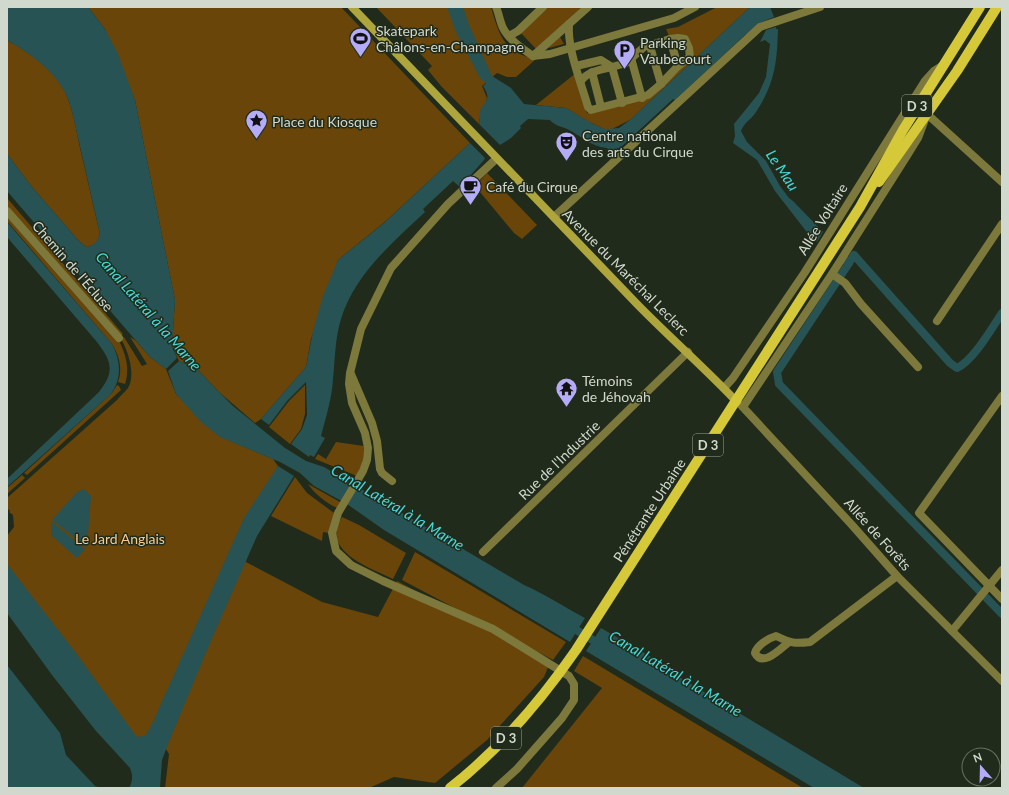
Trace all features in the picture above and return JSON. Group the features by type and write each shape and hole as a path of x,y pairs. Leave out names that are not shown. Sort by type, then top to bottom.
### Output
{"main road":[{"name":"Avenue du Maréchal Leclerc","path":"352,7 496,159 667,334 688,352 740,405"},
{"name":"Allée Voltaire","path":"860,207 903,130 980,7"},
{"name":"Allée Voltaire","path":"860,207 883,178 957,71 997,7"},
{"name":"Pénétrante Urbaine","path":"450,788 496,749 526,716 554,681 580,644 860,207"}],"street":[{"path":"496,7 504,28 509,36 520,47 533,56 550,54 674,18 695,7"},
{"path":"509,36 518,31 543,7"},
{"path":"533,56 588,7"},
{"path":"554,217 760,27 820,7"},
{"path":"569,24 568,35 571,48 588,107 591,110 642,98 648,95 678,66 690,57 689,48 685,39 670,39 644,47 626,63 591,73 585,76 581,81"},
{"path":"560,32 571,48"},
{"path":"670,39 678,66"},
{"path":"650,46 661,84"},
{"path":"631,58 642,98"},
{"path":"576,66 601,60 612,67 622,103"},
{"path":"576,66 582,72 591,73"},
{"name":"Allée Voltaire","path":"724,388 733,378 805,272 925,82 934,70 942,66"},
{"path":"591,73 601,107"},
{"path":"927,114 1002,182"},
{"name":"Allée Voltaire","path":"740,405 834,275 918,138 927,114"},
{"path":"496,159 448,204 391,268 361,330 350,372 349,384 352,403 365,433 368,448 367,460 360,477 338,513 332,533 336,552 351,564 383,581 492,629 569,676 574,684 574,700 562,718 517,769 496,788"},
{"name":"Chemin de l'Écluse","path":"7,211 119,338"},
{"path":"937,321 1002,224"},
{"path":"834,275 845,283 861,304 918,367"},
{"name":"Rue de l'Industrie","path":"483,552 688,352"},
{"path":"350,372 372,423 377,441 380,469 382,473 392,481"},
{"path":"1002,396 920,513 1002,599"},
{"name":"Allée de Forêts","path":"740,405 852,524 897,576 1002,680"},
{"path":"952,631 1002,570"},
{"path":"789,642 810,642 897,576"}],"green space":[{"path":"88,7 341,7 470,143 386,221 338,260 311,339 306,367 261,419 255,423 219,392 197,369 179,361 172,346 175,300 135,100 105,29"},
{"path":"376,7 491,7 500,34 504,41 517,52 536,59 516,77 507,77 497,73 482,86 487,98 485,105 481,110 479,124 441,86 428,70 432,66"},
{"path":"546,7 588,7 538,51 520,32"},
{"path":"717,7 750,7 630,120 612,129 604,129 566,108 536,105 576,73 587,113 637,101 692,58 686,37 670,38 666,29 678,27"},
{"path":"560,37 564,44 549,48 549,47"},
{"path":"7,40 32,55 48,69 55,76 68,99 74,119 100,234 97,242 92,245 86,247 78,240 32,187 7,154"},
{"path":"487,173 537,225 522,239 514,233 475,186"},
{"path":"7,198 123,334 120,336 7,209"},
{"path":"7,212 119,341 124,351 127,367 125,384 118,382 120,362 112,344 7,221"},
{"name":"Le Jard Anglais","path":"124,337 142,366 147,364 130,337 135,340 150,357 166,369 176,394 221,437 273,459 278,466 154,741 137,747 7,576 7,536 14,527 13,515 7,508 7,498 117,400 128,388 131,370 126,349 121,339"},
{"path":"117,385 121,390 27,475 24,473 112,393"},
{"path":"305,385 305,414 301,429 290,444 269,427 289,401"},
{"path":"336,442 364,446 363,461 357,476 315,459 318,454 326,459"},
{"path":"22,475 25,478 7,494 7,488"},
{"path":"295,477 307,493 334,513 329,533 323,532 322,541 271,516"},
{"path":"308,484 340,502 337,508 321,498"},
{"path":"342,517 359,525 406,553 393,579 359,562 344,550 336,535"},
{"path":"415,552 566,642 553,660 402,580"},
{"path":"244,561 322,602 378,617 397,581 496,634 549,665 544,677 487,740 435,783 394,777 369,788 165,788 169,754 163,744"},
{"path":"583,656 803,788 522,788 602,688 574,671"}],"water":[{"path":"7,7 88,7 105,29 118,54 135,100 175,300 172,346 177,358 166,369 150,357 7,191 7,154 32,187 78,240 86,247 94,244 98,239 100,234 69,101 58,81 46,67 31,55 7,40"},
{"path":"447,7 463,7 469,25 492,76 511,88 524,104 566,108 593,124 605,129 619,128 630,120 750,7 770,7 774,17 764,21 745,35 675,100 673,99 621,147 612,153 607,148 590,143 567,129 554,124 550,120 528,119 520,126 521,128 511,138 500,145 479,124 480,111 487,100 487,94 483,86 486,83 480,78 455,30"},
{"path":"776,27 776,29 778,29 776,63 771,82 756,112 744,125 741,131 747,142 766,161 780,186 789,198 823,232 817,242 806,231 775,191 757,160 733,143 735,136 734,124 759,93 766,77 770,44 765,40 760,42 766,30"},
{"path":"470,143 485,158 484,160 460,187 453,181 423,209 425,212 376,260 355,288 347,303 341,319 338,334 331,393 321,436 325,438 314,457 310,455 309,457 291,444 302,429 307,415 306,382 287,401 269,425 261,419 306,367 313,331 323,296 338,260 384,223"},
{"path":"7,222 112,344 119,363 119,376 115,388 111,394 7,487 7,479 99,392 108,378 110,367 106,355 97,342 7,237"},
{"path":"179,361 197,369 233,406 285,448 306,461 324,467 524,585 585,618 570,642 384,530 347,504 314,486 300,473 280,462 220,437 201,422 176,394 168,371"},
{"path":"278,466 294,476 257,536 210,643 162,760 160,788 129,788 132,778 130,768 96,731 52,675 7,613 7,564 76,653 136,736 139,737 146,735 244,518"},
{"path":"84,489 91,496 87,547 52,520 77,492"},
{"path":"51,521 85,549 77,558 51,535"},
{"path":"601,628 651,657 666,669 864,788 814,788 586,651"},
{"path":"7,665 60,733 66,755 95,786 101,788 7,788"}],"waterway":[{"name":"Le Mau","path":"845,260 849,263 854,255 950,363 957,368 969,359 976,351 1002,313"},
{"path":"849,263 777,372 779,384 1002,614"},
{"name":"Canal Latéral à la Marne","path":"568,625 601,645"}],"place":[{"name":"Skatepark Châlons-en-Champagne","path":"360,58"},
{"name":"Parking Vaubecourt","path":"625,70"},
{"name":"Place du Kiosque","path":"257,140"},
{"name":"Centre national des arts du Cirque","path":"566,162"},
{"name":"Café du Cirque","path":"470,206"},
{"name":"Témoins de Jéhovah","path":"567,408"}]}
